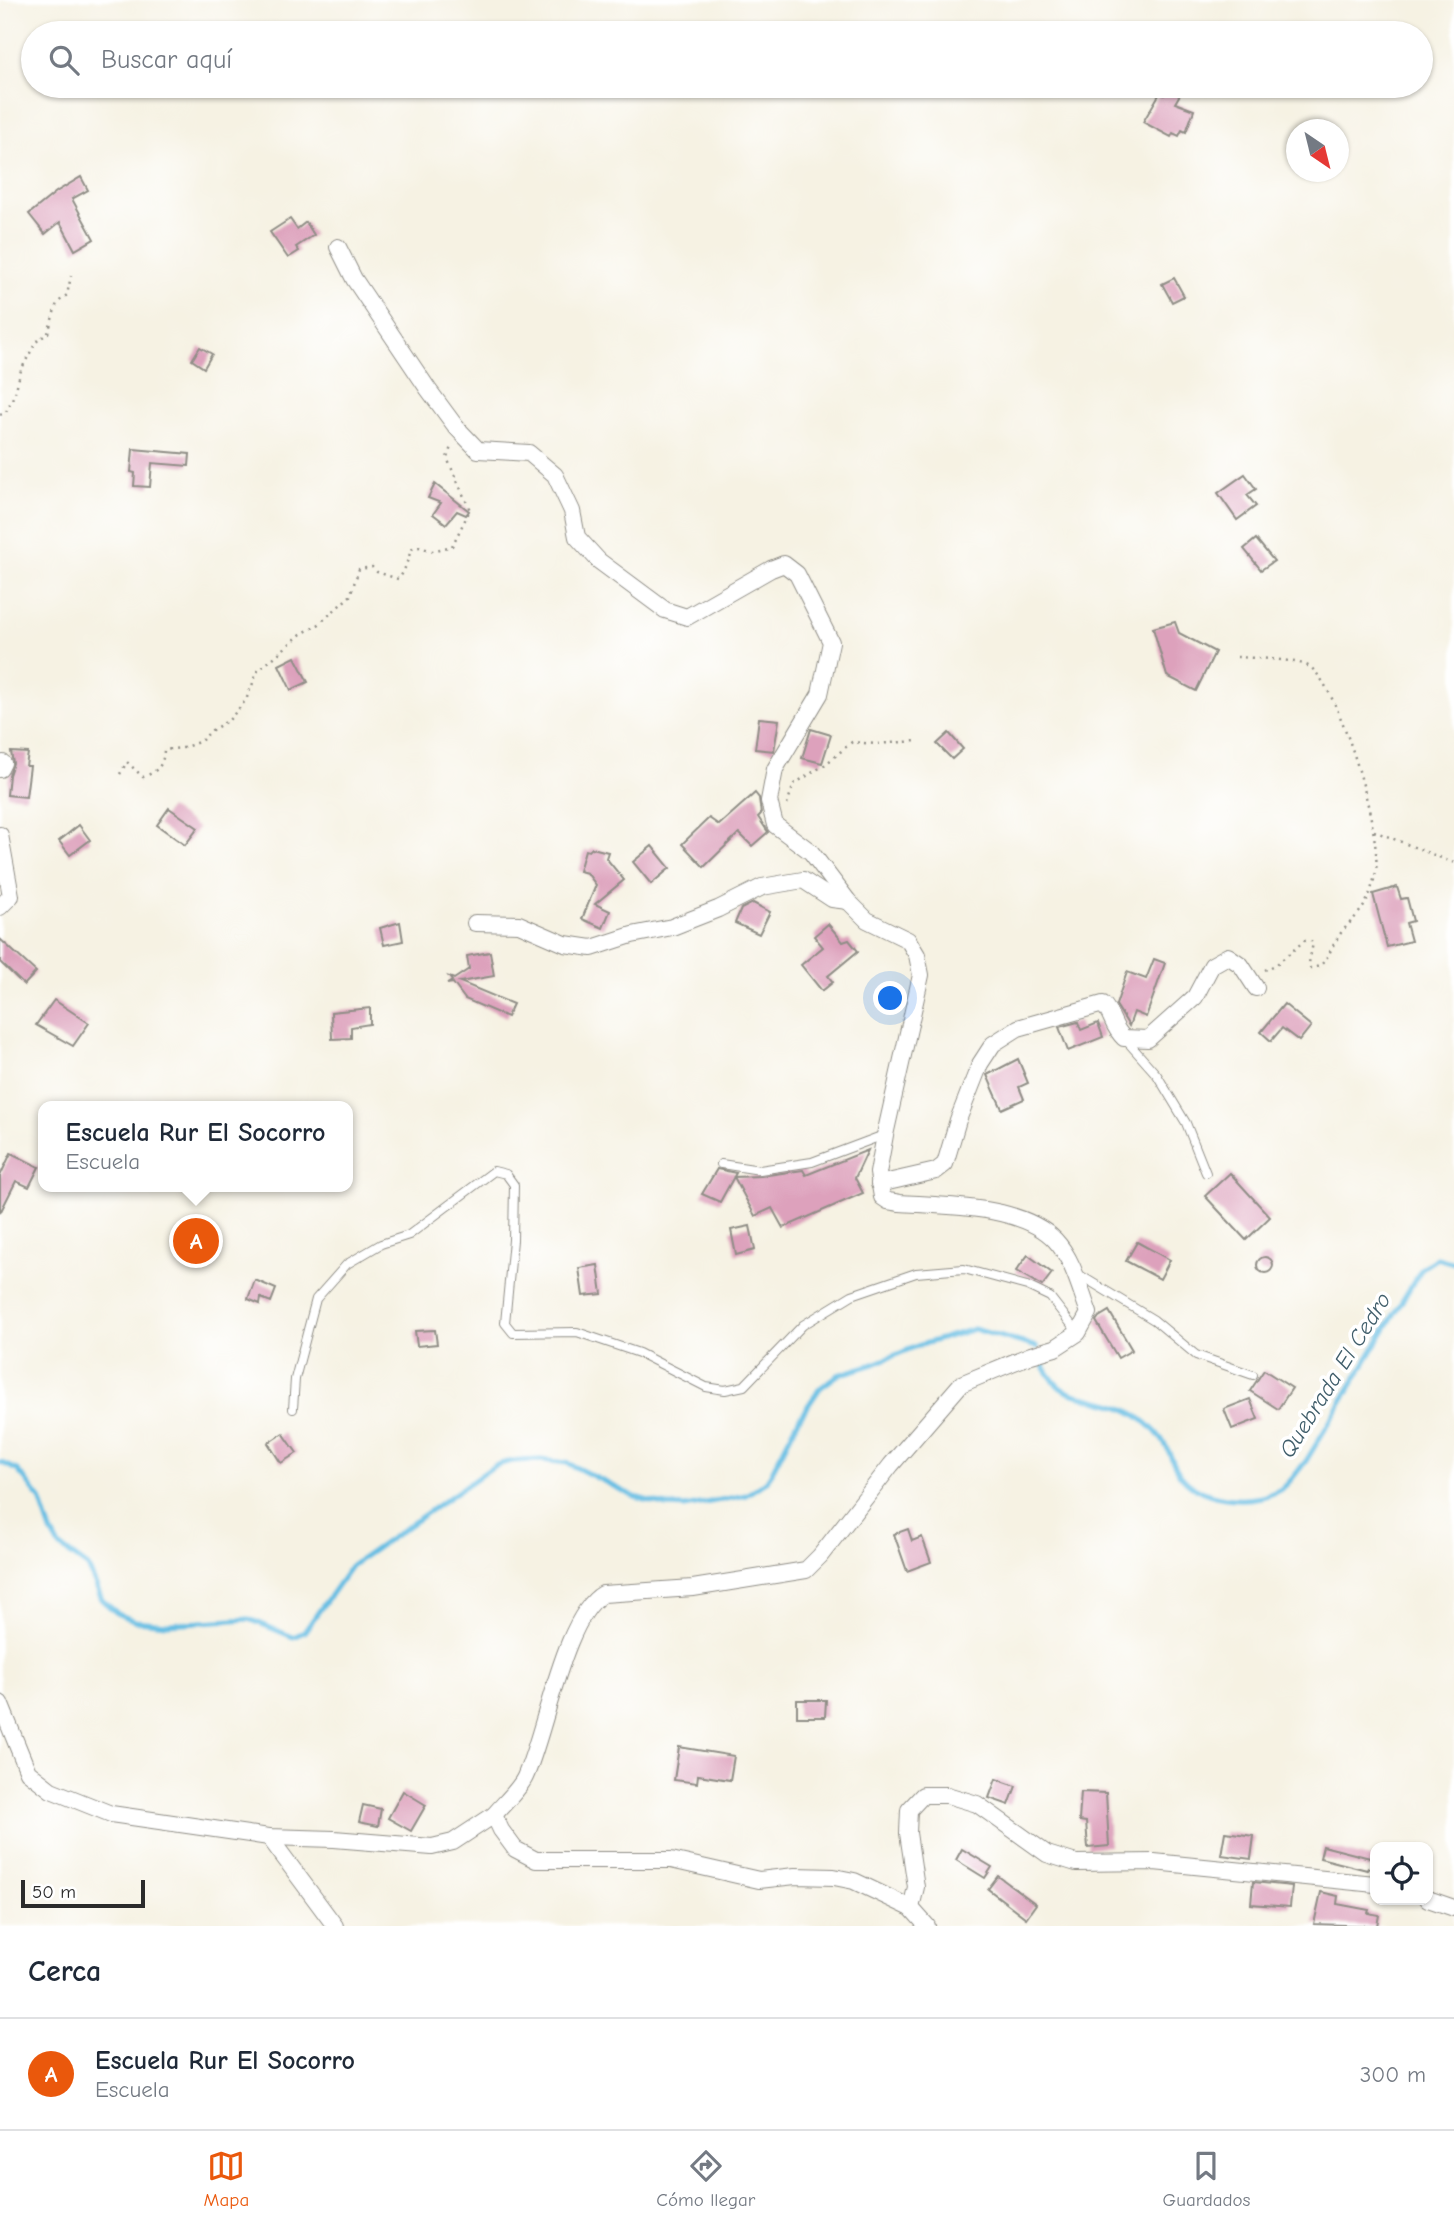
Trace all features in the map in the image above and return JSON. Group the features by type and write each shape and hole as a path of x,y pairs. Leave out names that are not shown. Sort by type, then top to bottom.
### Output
{"street":[{"path":"0,1703 28,1772 51,1790 111,1814 269,1837 432,1847 453,1842 494,1815 524,1779 573,1635 592,1600 603,1594 692,1588 806,1570 961,1384 1031,1354 1055,1348 1078,1334 1089,1313 1073,1272 1055,1241 1037,1225 983,1209 888,1201 882,1197 879,1184 885,1135 921,975 917,955 908,940 867,920 848,901 811,852 775,825 769,801 775,769 820,694 831,642 797,574 785,564 771,569 687,617 665,610 599,561 577,537 572,511 555,475 529,453 478,450 456,426 354,279 338,247"},
{"path":"0,835 11,896 0,907"},
{"path":"475,923 519,924 565,944 592,948 632,935 672,927 718,909 762,887 803,880 832,899 848,901"},
{"path":"879,1184 936,1171 945,1164 958,1120 980,1064 993,1044 1018,1028 1103,1004 1110,1011 1114,1029 1124,1038 1148,1039 1195,997 1212,965 1228,956 1241,965 1256,988"},
{"path":"911,1908 916,1887 908,1833 909,1810 923,1795 947,1795 977,1804 1047,1854 1076,1863 1154,1862 1370,1884"},
{"path":"494,1815 515,1849 536,1860 671,1860 759,1880 795,1876 834,1877 854,1881 911,1908 927,1926"},
{"path":"269,1837 335,1926"},
{"path":"1433,1901 1454,1908"}],"lane":[{"path":"1124,1038 1157,1075 1186,1123 1206,1173"},
{"path":"721,1164 760,1170 812,1162 885,1135"},
{"path":"293,1409 295,1379 316,1299 346,1264 381,1244 409,1235 494,1171 506,1174 514,1185 513,1240 505,1323 513,1333 577,1332 639,1353 706,1387 725,1390 744,1386 803,1325 852,1295 916,1273 964,1269 1027,1286 1049,1297 1078,1334"},
{"path":"1073,1272 1154,1320 1196,1355 1252,1375"}],"path":[{"path":"0,415 6,412 21,370 36,342 48,333 57,303 67,295 71,276"},
{"path":"120,774 127,762 143,777 155,772 163,764 164,750 183,748 201,741 212,730 229,720 246,700 258,671 301,634 318,625 350,596 359,569 372,567 377,572 398,579 405,572 407,559 413,548 432,551 452,546 470,510 447,458 456,426"},
{"path":"1237,657 1309,666 1325,682 1351,742 1374,831 1376,873 1363,908 1337,938 1323,964 1310,968 1308,963 1313,943 1310,940 1304,941 1266,970 1248,971 1241,965"},
{"path":"775,825 784,811 794,784 826,764 852,742 876,744 917,741"},
{"path":"1374,831 1454,863"}],"building":[{"path":"1157,98 1178,98 1175,103 1194,110 1186,132 1182,130 1179,136 1173,133 1171,137 1143,122"},
{"path":"81,177 88,190 72,199 94,239 75,250 60,222 45,234 29,214 56,192"},
{"path":"290,219 297,229 306,222 314,235 296,247 299,251 288,258 270,232"},
{"path":"1174,278 1184,296 1172,302 1162,284"},
{"path":"200,347 212,354 204,368 192,360"},
{"path":"133,449 190,454 189,466 152,463 150,487 134,486 135,473 131,472"},
{"path":"1245,474 1256,489 1247,495 1256,506 1237,520 1218,493"},
{"path":"435,484 469,511 466,515 457,511 446,524 433,514 441,503 428,498"},
{"path":"1256,539 1274,561 1261,570 1244,549"},
{"path":"1175,622 1179,633 1215,652 1196,691 1167,676 1153,628"},
{"path":"295,657 308,682 291,690 279,665"},
{"path":"759,718 779,720 774,751 755,749"},
{"path":"811,729 831,735 822,763 802,758"},
{"path":"949,733 963,749 952,759 937,744"},
{"path":"11,752 28,753 26,766 30,766 26,797 7,795 13,763"},
{"path":"755,793 759,798 761,814 758,817 768,832 752,846 739,833 704,867 682,844 709,818 719,825"},
{"path":"169,808 198,828 185,845 157,825"},
{"path":"79,825 90,840 70,855 59,841"},
{"path":"652,846 670,868 651,884 633,862"},
{"path":"592,848 608,852 606,858 624,880 595,904 610,911 603,928 582,919 596,885 587,873 579,871 585,850"},
{"path":"1397,887 1401,899 1407,898 1413,921 1406,923 1411,941 1387,947 1373,894"},
{"path":"753,903 770,912 759,934 735,923 741,909"},
{"path":"400,922 403,941 384,945 380,928"},
{"path":"828,924 843,942 849,940 858,951 828,976 833,982 822,991 801,965 823,947 814,936"},
{"path":"0,939 36,972 24,985 0,962"},
{"path":"490,952 494,976 460,982 513,1004 507,1017 465,999 453,983 447,984 452,981 449,977 454,979 469,969 467,956"},
{"path":"1154,959 1165,963 1146,1017 1134,1012 1129,1026 1116,1005 1127,972 1146,979"},
{"path":"54,1000 89,1023 73,1046 36,1025"},
{"path":"1284,1004 1311,1026 1299,1041 1282,1028 1271,1041 1261,1032"},
{"path":"370,1008 370,1024 351,1027 351,1038 332,1039 331,1012"},
{"path":"1078,1022 1081,1030 1098,1023 1103,1037 1068,1051 1059,1027"},
{"path":"1018,1059 1028,1083 1019,1087 1024,1099 1002,1109 987,1075"},
{"path":"868,1150 855,1178 863,1193 783,1228 772,1208 755,1216 734,1177 803,1170 806,1175"},
{"path":"11,1153 38,1166 29,1187 16,1181 0,1213 0,1176"},
{"path":"717,1169 736,1173 720,1202 702,1194"},
{"path":"1230,1173 1270,1217 1246,1240 1205,1196"},
{"path":"750,1226 755,1250 736,1255 731,1230"},
{"path":"1137,1242 1170,1260 1160,1279 1126,1261"},
{"path":"1028,1255 1052,1273 1042,1286 1016,1271"},
{"path":"1265,1257 1273,1265 1265,1273 1257,1265"},
{"path":"598,1265 602,1294 583,1296 579,1268"},
{"path":"255,1280 276,1289 271,1302 261,1298 260,1304 248,1299"},
{"path":"1109,1311 1132,1350 1118,1358 1096,1321"},
{"path":"435,1330 437,1344 417,1346 415,1331"},
{"path":"1264,1370 1292,1388 1278,1409 1250,1391"},
{"path":"1250,1399 1258,1419 1232,1429 1224,1409"},
{"path":"283,1433 297,1453 281,1463 268,1443"},
{"path":"908,1529 912,1541 922,1537 931,1562 907,1571 894,1534"},
{"path":"797,1700 826,1700 825,1717 797,1717"},
{"path":"679,1747 734,1756 730,1780 698,1775 697,1783 674,1780"},
{"path":"996,1779 1016,1786 1009,1805 989,1798"},
{"path":"403,1791 426,1805 411,1831 388,1818"},
{"path":"1081,1792 1106,1793 1109,1846 1088,1848 1086,1822 1079,1821"},
{"path":"363,1805 381,1809 378,1826 359,1822"},
{"path":"1225,1832 1254,1836 1251,1859 1221,1855"},
{"path":"1323,1846 1370,1858 1370,1868 1367,1870 1320,1858"},
{"path":"962,1849 992,1867 985,1878 956,1860"},
{"path":"998,1876 1036,1904 1026,1918 988,1889"},
{"path":"1253,1882 1292,1886 1290,1907 1251,1904"},
{"path":"1321,1892 1338,1896 1337,1904 1369,1910 1368,1913 1379,1915 1377,1926 1314,1924"}],"waterway":[{"name":"Quebrada El Cedro","path":"1040,1361 1060,1388 1121,1407 1143,1420 1162,1439 1177,1470 1191,1485 1203,1492 1232,1499 1261,1497 1285,1486 1306,1461 1422,1268 1437,1258 1454,1263"},
{"name":"Quebrada El Cedro","path":"0,1462 17,1470 25,1479 40,1499 58,1545 88,1567 102,1600 118,1614 136,1621 167,1624 249,1619 293,1637 304,1632 351,1566 494,1466 511,1461 567,1463 635,1497 667,1506 685,1507 746,1495 767,1481 799,1419 820,1388 838,1375 917,1346 974,1329 1037,1347"}],"place":[{"name":"Escuela Rur El Socorro","path":"196,1241"}]}
